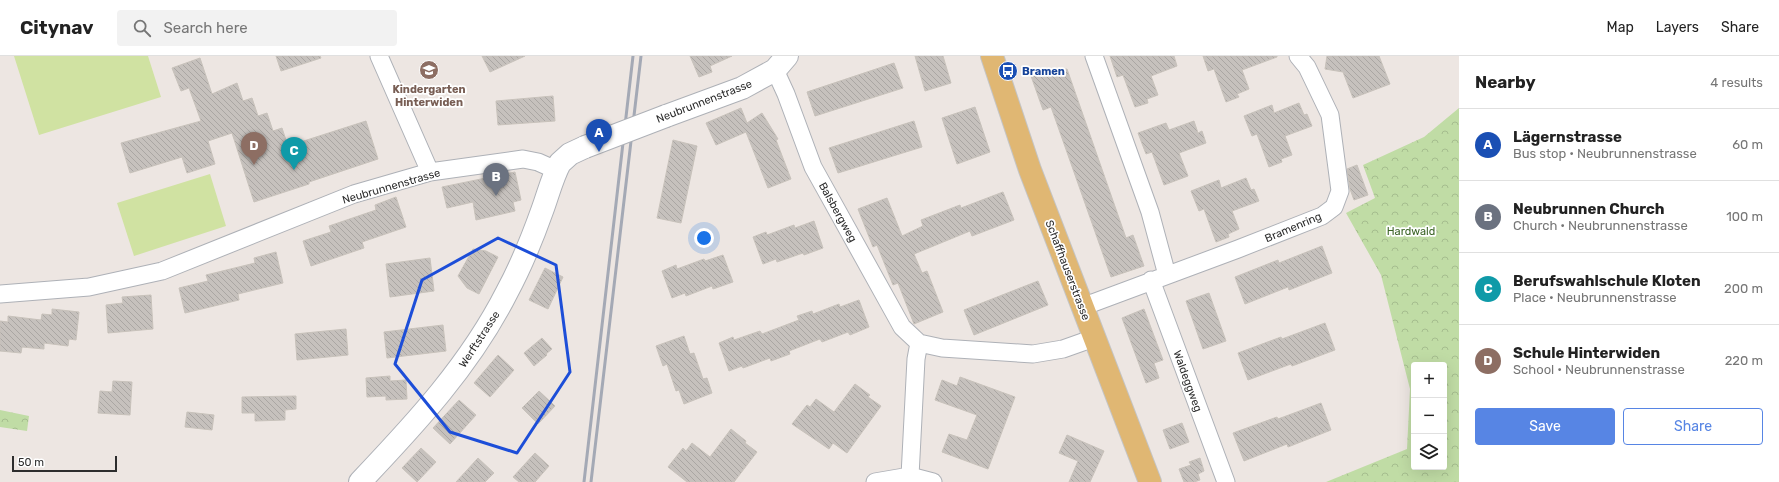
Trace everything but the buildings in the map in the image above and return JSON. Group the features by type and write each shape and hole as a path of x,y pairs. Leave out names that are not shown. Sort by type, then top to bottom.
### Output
{"main road":[{"name":"Schaffhauserstrasse","path":"992,56 1024,152 1150,482"}],"street":[{"path":"379,56 430,172"},
{"path":"1094,56 1150,212 1159,278"},
{"name":"Bramenring","path":"1082,307 1322,216 1334,207 1340,191 1330,115 1307,67 1298,56"},
{"name":"Neubrunnenstrasse","path":"0,294 89,287 162,271 354,194 430,172 523,159 538,162 556,170 564,158 585,147 742,88 781,63"},
{"name":"Balsbergweg","path":"781,63 786,94 813,167 902,327 919,343"},
{"name":"Werftstrasse","path":"360,482 434,403 488,327 507,293 531,242 556,170"},
{"name":"Waldeggweg","path":"1159,278 1226,482"},
{"path":"910,476 916,360 919,343 942,348 1033,354 1063,349 1094,338"},
{"path":"875,482 910,476 933,482"}],"highlighted area":[{"path":"498,238 556,265 570,372 517,453 450,432 395,364 422,280"}],"green space":[{"path":"14,56 148,56 161,97 39,135"},
{"name":"Hardwald","path":"1459,108 1459,482 1326,482 1407,449 1410,389 1381,275 1346,213 1375,198 1363,165 1424,137"},
{"path":"210,174 226,226 134,256 117,203"},
{"path":"0,410 29,416 27,431 0,427"}],"railway":[{"path":"584,482 633,56"},
{"path":"591,482 641,56"}],"place":[{"name":"Kindergarten Hinterwiden","path":"429,70"},
{"name":"Bramen","path":"1008,71"},
{"name":"Lägernstrasse","path":"599,152"},
{"name":"Schule Hinterwiden","path":"254,165"},
{"name":"Berufswahlschule Kloten","path":"294,170"},
{"name":"Neubrunnen Church","path":"496,196"}]}
